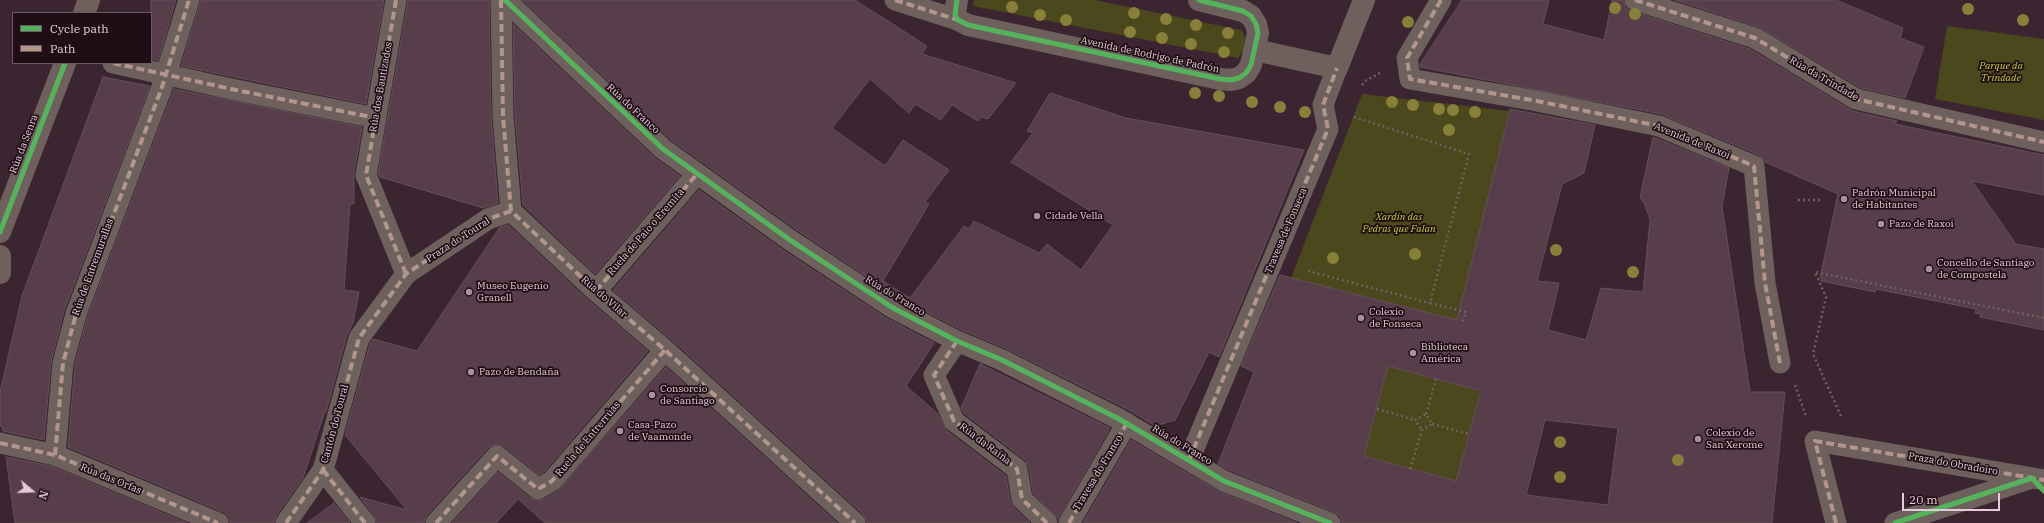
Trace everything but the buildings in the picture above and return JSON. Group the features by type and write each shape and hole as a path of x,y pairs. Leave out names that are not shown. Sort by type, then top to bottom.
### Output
{"street":[{"path":"84,12 90,0"},
{"name":"Rúa de Entremurallas","path":"55,456 63,363 76,314 164,81 189,0"},
{"name":"Rúa dos Bautizados","path":"396,0 366,175 406,274"},
{"path":"501,0 503,116 511,211"},
{"name":"Rúa do Franco","path":"505,0 662,149 790,240 893,308 957,342 1002,360 1127,424 1224,481 1330,523"},
{"path":"895,0 957,10"},
{"name":"Avenida de Rodrigo de Padrón","path":"957,10 968,25 1220,79 1231,80 1239,78 1246,73 1255,50 1258,32 1256,24 1251,16 1234,7 1199,0"},
{"name":"Travesa de Fonseca","path":"1188,460 1328,129 1323,104 1364,0"},
{"path":"1407,58 1440,0"},
{"name":"Rúa da Trindade","path":"1635,0 1755,38 1856,99 2044,142"},
{"path":"1255,50 1337,68"},
{"name":"Avenida de Raxoi","path":"1407,58 1410,79 1537,101 1659,126 1754,166 1765,283 1780,363"},
{"name":"Rúa da Senra","path":"0,232 65,64"},
{"path":"117,64 164,81 268,97 376,118"},
{"name":"Ruela de Paio o Eremita","path":"596,291 697,174"},
{"name":"Praza do Toural","path":"359,338 406,274 488,219 511,211"},
{"name":"Rúa do Vilar","path":"511,211 596,291 665,350 855,523"},
{"path":"0,256 0,273"},
{"name":"Cantón do Toural","path":"286,523 323,470 359,338"},
{"name":"Rúa da Raíña","path":"957,342 934,375 954,421 1017,469 1022,499 1047,523"},
{"name":"Ruela de Entrerrúas","path":"436,523 497,456 538,489 552,481 665,350"},
{"name":"Travesa do Franco","path":"1069,523 1127,424"},
{"path":"1815,441 1836,523"},
{"name":"Praza do Obradoiro","path":"1815,441 2040,483"},
{"name":"Rúa das Orfas","path":"0,443 55,456 218,523"},
{"path":"323,470 365,523"},
{"name":"Praza do Obradoiro","path":"1895,523 2040,483"}],"path":[{"path":"1361,87 1365,81 1407,58"},
{"path":"1354,117 1469,154 1430,303"},
{"path":"1798,200 1820,200"},
{"path":"1308,271 1466,312 1462,322"},
{"path":"1855,448 1814,354 1826,297 1815,272 2044,318"},
{"path":"1780,363 1792,377 1815,441"},
{"path":"1415,420 1426,414 1436,378"},
{"path":"1377,409 1415,420 1422,430"},
{"path":"1426,414 1432,424 1469,434"},
{"path":"1410,469 1422,430 1432,424"}],"green space":[{"path":"974,0 1095,0 1241,30 1245,36 1244,49 1238,58 973,6"},
{"name":"Parque da Trindade","path":"1947,26 2044,39 2044,120 1935,99"},
{"name":"Xardín das Pedras que Falan","path":"1362,94 1510,111 1465,289 1479,326 1291,278"},
{"path":"1388,366 1481,391 1456,481 1364,456"}],"marked path":[{"path":"55,455 63,363 76,314 162,87 189,0"},
{"path":"396,0 366,175 406,274"},
{"path":"501,0 503,116 511,211 596,291 665,350 855,523"},
{"path":"895,0 958,20"},
{"path":"1441,0 1407,58 1410,79 1537,101 1659,126 1754,166 1765,283 1780,363"},
{"path":"1635,0 1755,38 1856,99 2044,142"},
{"path":"118,64 236,90 376,118"},
{"path":"1189,460 1328,129 1323,105 1337,68"},
{"path":"596,291 697,174"},
{"path":"286,523 323,470 359,338 406,274 488,219 511,211"},
{"path":"957,341 934,375 954,421 1017,469 1022,499 1047,523"},
{"path":"436,523 497,456 538,489 552,481 665,350"},
{"path":"1069,523 1127,423"},
{"path":"1836,523 1815,441 2044,480"},
{"path":"0,443 55,455 218,523"},
{"path":"323,470 365,523"}],"cycle path":[{"path":"505,0 663,149 790,240 893,308 957,341 1002,360 1119,419 1224,481 1330,523"},
{"path":"957,0 955,15 958,20 968,25 1220,79 1231,80 1239,78 1246,73 1251,65 1258,33 1256,24 1251,16 1243,11 1199,0"},
{"path":"0,232 65,64"},
{"path":"1895,523 2032,478 2044,491"}],"place":[{"name":"Padrón Municipal de Habitantes","path":"1844,199"},
{"name":"Cidade Vella","path":"1037,216"},
{"name":"Pazo de Raxoi","path":"1881,224"},
{"name":"Concello de Santiago de Compostela","path":"1929,269"},
{"name":"Museo Eugenio Granell","path":"469,292"},
{"name":"Colexio de Fonseca","path":"1361,318"},
{"name":"Biblioteca América","path":"1413,353"},
{"name":"Pazo de Bendaña","path":"471,372"},
{"name":"Consorcio de Santiago","path":"652,395"},
{"name":"Casa-Pazo de Vaamonde","path":"620,431"},
{"name":"Colexio de San Xerome","path":"1698,439"}]}
